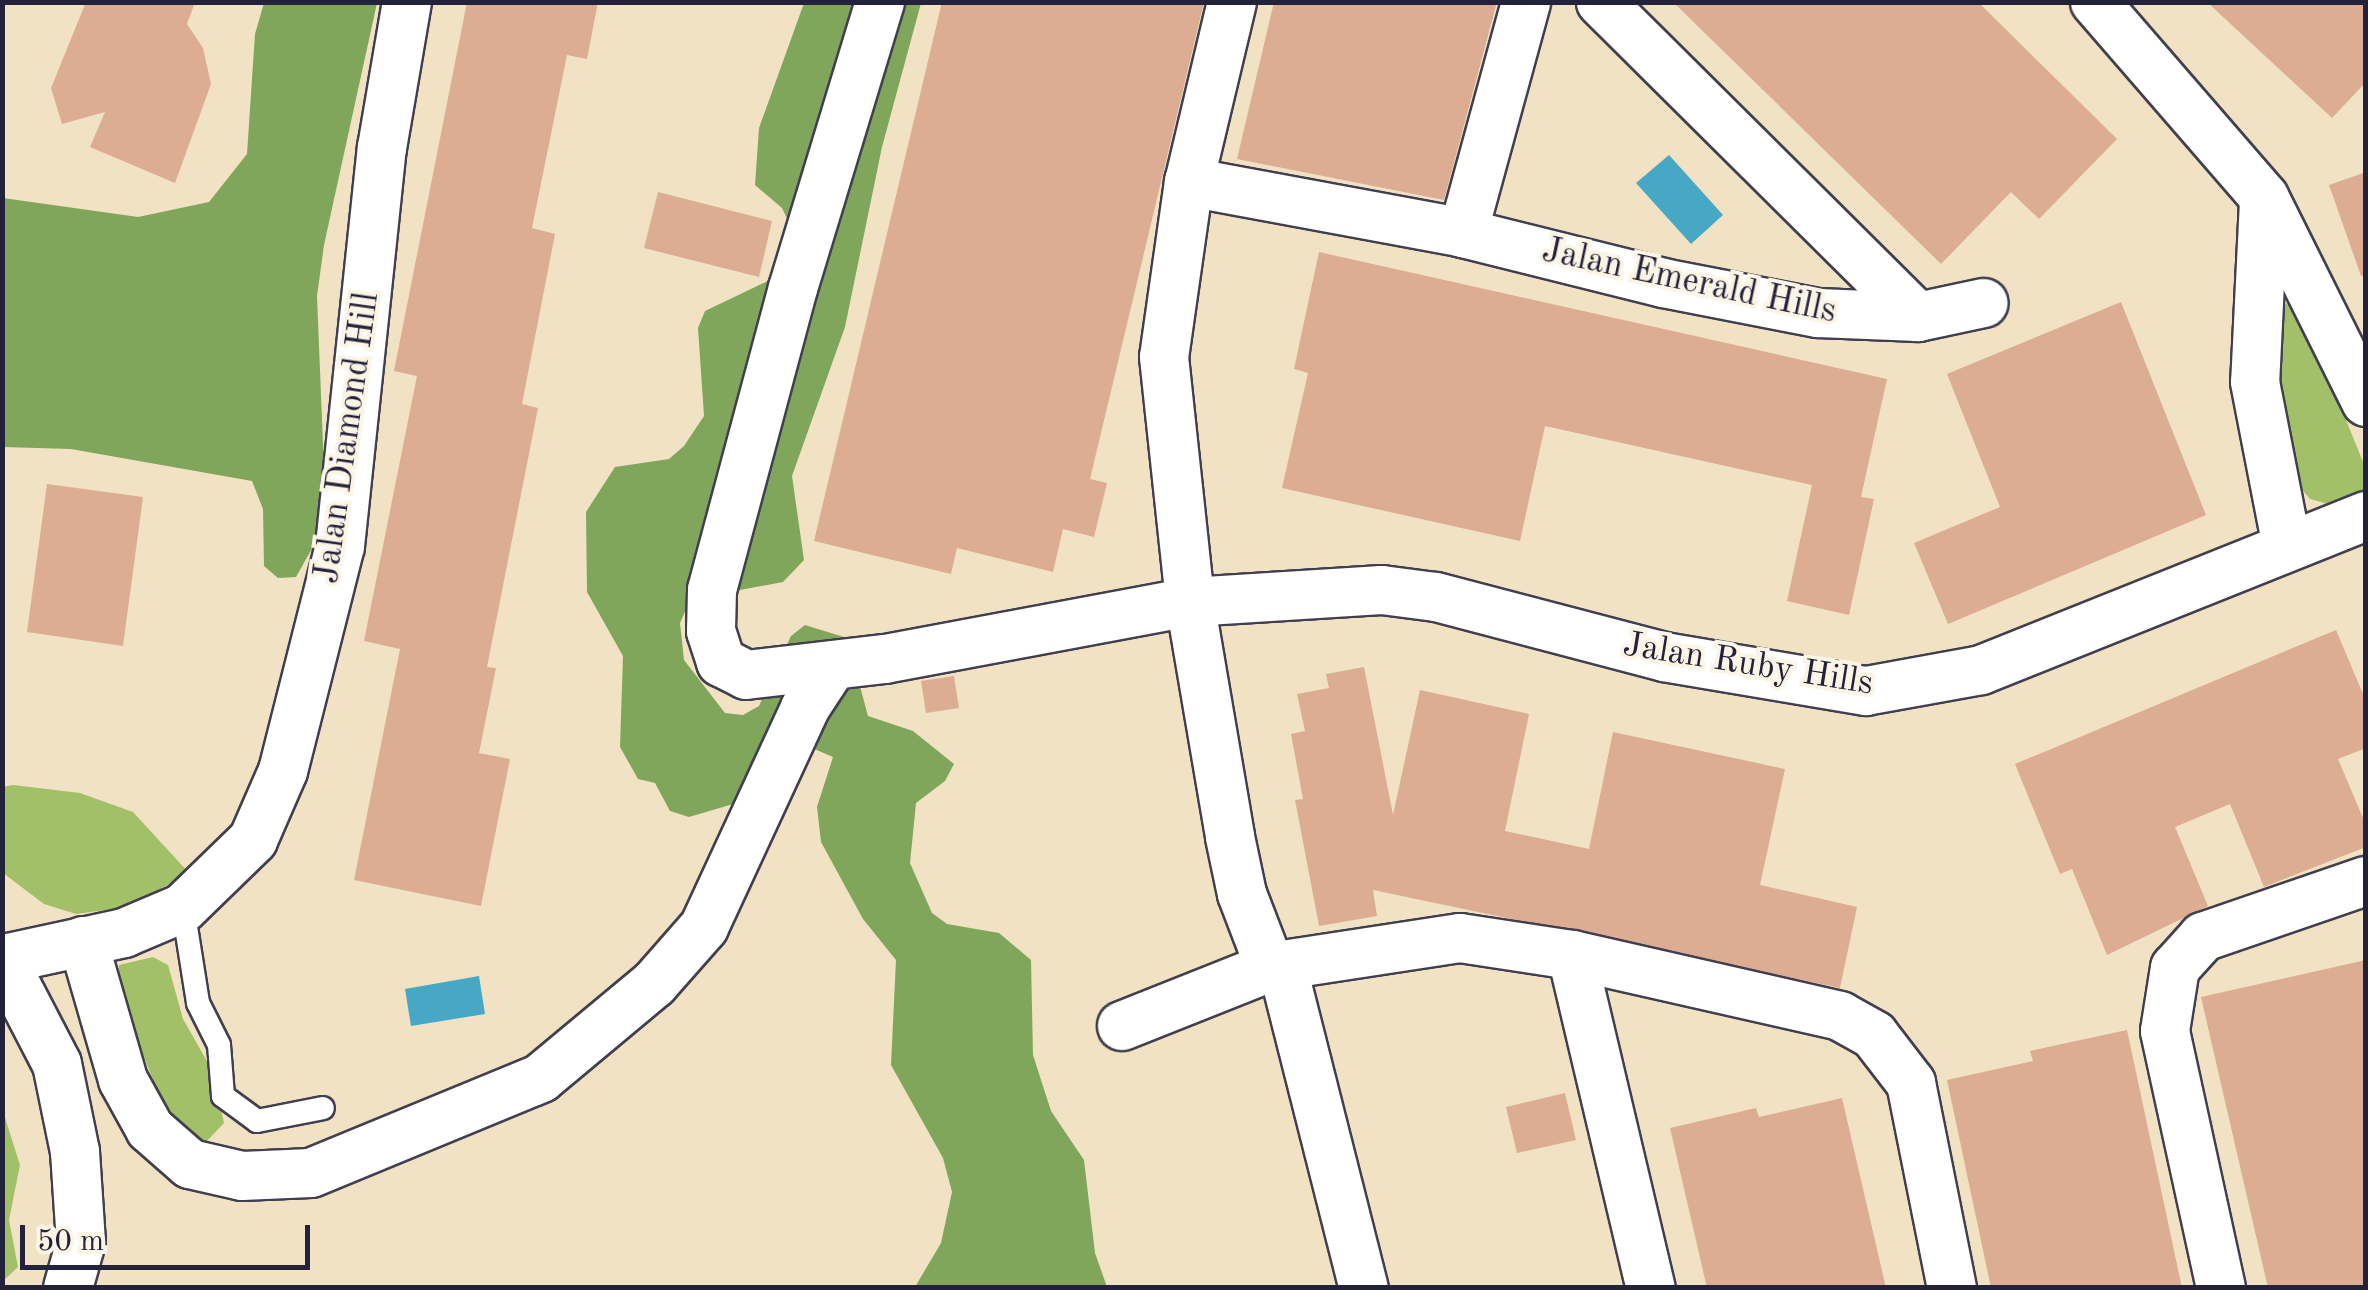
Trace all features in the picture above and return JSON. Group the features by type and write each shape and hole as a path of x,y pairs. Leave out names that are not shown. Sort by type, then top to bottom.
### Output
{"street":[{"name":"Jalan Diamond Hill","path":"183,908 253,840 283,771 340,546 382,148 407,2"},
{"path":"880,2 792,288 712,590 712,631 721,662 746,675 833,666 1190,602"},
{"path":"1232,2 1189,182 1164,358 1190,602 1242,894 1276,968 1364,1288"},
{"path":"1462,232 1526,2"},
{"name":"Jalan Emerald Hills","path":"1602,2 1918,317"},
{"path":"2094,2 2142,50 2264,198 2366,402"},
{"name":"Jalan Emerald Hills","path":"1189,182 1462,232 1740,298 1818,312 1918,317 1984,303"},
{"path":"2264,198 2254,382 2287,546"},
{"name":"Jalan Ruby Hills","path":"1190,602 1382,590 1452,601 1664,657 1866,691 1981,670 2366,516"},
{"path":"82,941 123,1080 150,1129 190,1164 242,1176 311,1172 541,1078 654,984 704,927 805,708 833,666"},
{"path":"2221,1288 2165,1031 2176,968 2203,937 2366,881"},
{"path":"68,1288 81,1242 75,1152 57,1064 3,958 82,941 183,908"},
{"path":"1122,1026 1276,968 1366,948 1460,938 1572,956 1840,1016 1874,1034 1911,1084 1952,1288"},
{"path":"1572,956 1651,1288"}],"lane":[{"path":"183,908 198,1003 219,1045 223,1096 257,1121 323,1108"}],"green space":[{"path":"264,3 377,3 324,245 317,296 325,494 314,545 296,577 278,578 264,566 263,509 252,481 71,449 3,447 3,198 138,217 209,202 247,154 255,34"},
{"path":"804,3 921,3 882,147 845,327 792,476 804,560 783,582 702,597 687,607 680,623 684,660 725,713 743,715 759,706 791,636 805,625 847,638 868,716 913,731 954,764 945,781 916,803 910,863 932,913 947,924 999,933 1031,960 1033,1055 1051,1111 1084,1160 1095,1253 1107,1287 915,1287 941,1243 952,1192 943,1158 891,1065 896,960 863,919 821,842 817,807 833,757 812,748 740,802 689,817 670,811 655,783 638,779 620,747 623,656 587,592 586,512 615,467 669,459 684,446 704,416 698,328 705,311 776,277 790,225 782,208 755,185 759,128"},
{"path":"2286,303 2307,323 2365,467 2364,489 2335,506 2310,499 2293,479 2269,332"},
{"path":"2,787 80,793 133,812 189,873 127,907 76,914 44,904 3,873"},
{"path":"153,957 168,965 183,1019 212,1070 224,1123 206,1142 188,1138 157,1090 117,989 119,965"},
{"path":"2,1108 20,1165 9,1220 18,1267 3,1281"}],"water":[{"path":"1669,155 1723,215 1691,244 1636,183"},
{"path":"479,976 485,1014 411,1026 405,989"}],"building":[{"path":"86,2 195,2 187,24 203,48 211,84 175,183 90,147 105,112 62,124 51,88"},
{"path":"467,2 598,2 587,59 567,55 532,228 555,234 522,404 538,408 487,667 496,668 479,753 510,759 481,906 354,880 400,649 364,641 417,376 394,371"},
{"path":"942,2 1204,2 1090,479 1107,483 1094,537 1063,529 1053,572 957,548 951,574 814,541"},
{"path":"1274,2 1497,2 1444,200 1237,159"},
{"path":"1673,2 1978,2 2117,139 2039,219 2011,192 1941,264"},
{"path":"2207,2 2366,2 2366,82 2332,118"},
{"path":"2366,172 2366,275 2361,276 2329,185"},
{"path":"658,192 772,221 759,277 644,248"},
{"path":"1319,252 1887,379 1861,497 1874,499 1849,615 1787,601 1812,485 1545,426 1520,541 1282,488 1308,373 1294,369"},
{"path":"2121,302 2206,515 1948,624 1914,543 2000,507 1947,374"},
{"path":"47,484 143,497 123,646 27,632"},
{"path":"2336,630 2366,701 2366,748 2338,759 2366,825 2366,847 2264,887 2230,804 2175,827 2208,906 2107,955 2072,869 2060,874 2015,764"},
{"path":"1364,667 1393,815 1420,690 1529,714 1505,831 1589,849 1613,732 1785,769 1760,885 1857,907 1840,988 1373,890 1377,916 1319,926 1295,800 1303,799 1291,734 1305,731 1297,694 1329,688 1326,674"},
{"path":"954,676 959,708 926,713 921,681"},
{"path":"2366,960 2366,1288 2268,1288 2201,997"},
{"path":"2127,1030 2182,1288 1991,1288 1947,1080 2033,1061 2030,1051"},
{"path":"1565,1093 1576,1140 1517,1153 1506,1107"},
{"path":"1842,1098 1886,1288 1707,1288 1670,1128 1756,1108 1759,1117"}]}
